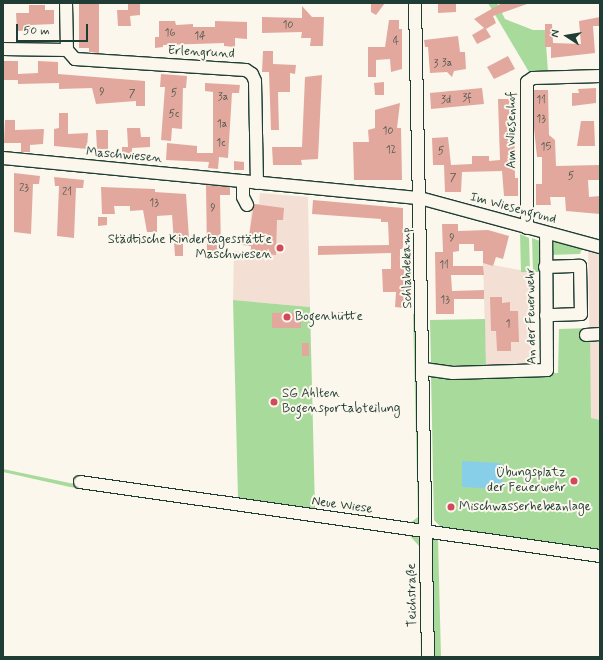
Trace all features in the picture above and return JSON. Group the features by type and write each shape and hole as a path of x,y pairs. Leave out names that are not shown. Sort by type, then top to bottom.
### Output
{"street":[{"path":"3,49 67,50 66,3"},
{"name":"Schlahdekamp","path":"415,3 424,369 426,532"},
{"name":"Erlengrund","path":"67,50 70,56 84,61 246,70 252,74 255,81 257,183"},
{"name":"Am Wiesenhof","path":"527,228 527,82 533,78 600,76"},
{"name":"Maschwiesen","path":"3,158 420,198"},
{"path":"243,182 243,197 247,205"},
{"name":"Im Wiesengrund","path":"420,198 600,247"},
{"name":"An der Feuerwehr","path":"424,369 452,373 547,370 545,267 546,233"},
{"path":"545,267 580,266 582,314 546,315"},
{"path":"586,335 600,334"},
{"name":"Neue Wiese","path":"80,482 600,556"},
{"name":"Teichstraße","path":"426,532 428,657"}],"shaded area":[{"name":"Städtische Kindertagesstätte Maschwiesen","path":"260,193 308,197 310,307 233,300 234,251 251,253 251,246 243,235 249,236 252,204 259,204"},
{"path":"588,247 600,251 600,420 591,418"},
{"path":"483,263 530,272 532,366 486,367"}],"green space":[{"path":"488,3 497,3 505,19 533,30 545,30 548,72 529,72"},
{"path":"520,234 529,238 530,272 521,272"},
{"path":"532,238 540,241 541,272 533,272"},
{"path":"555,238 583,246 580,254 549,255 549,244"},
{"name":"SG Ahlten Bogensportabteilung","path":"233,300 310,307 315,509 410,523 418,517 413,314 417,314 420,519 418,525 238,498"},
{"path":"485,319 486,367 453,368 431,365 430,320"},
{"path":"590,328 591,418 600,420 600,550 441,527 434,520 431,374 452,377 558,373 559,329"},
{"path":"3,469 79,485 416,534 422,542 424,657 421,657 419,546 410,536 70,487 3,472"},
{"path":"435,538 600,561 600,563 438,540 441,657 432,657 430,542"}],"water":[{"path":"462,461 500,463 504,468 502,486 497,489 462,487"}],"building":[{"path":"79,3 99,4 99,53 89,52 89,48 79,48"},
{"path":"128,3 140,3 140,15 130,16 131,26 118,26 117,10 128,10"},
{"path":"371,3 385,3 376,15 371,12"},
{"path":"438,3 456,3 456,12 438,13"},
{"path":"502,3 527,4 493,16 496,23 486,29 491,37 477,44 472,35 484,28 474,19"},
{"path":"29,5 45,5 45,10 54,10 54,24 31,25 31,30 17,31 16,13 29,13"},
{"path":"302,6 312,17 324,17 323,46 310,46 311,38 301,38 302,32 262,33 262,17 302,18"},
{"path":"600,17 600,26 593,26 595,53 551,58 551,47 545,47 545,24 552,24 553,43 581,44 579,21"},
{"path":"389,20 399,20 399,29 402,29 402,69 391,72 390,59 376,60 376,77 368,77 368,47 385,47"},
{"path":"159,21 175,21 176,25 193,24 193,27 215,27 215,21 247,22 247,39 235,38 235,47 224,46 224,43 163,45 163,47 155,48 155,37 159,37"},
{"path":"458,36 460,52 465,52 466,69 454,71 452,77 447,72 430,73 428,47 425,47 424,40"},
{"path":"263,51 273,51 273,64 296,65 295,74 290,73 290,92 278,92 279,130 271,130 269,72 262,72"},
{"path":"508,56 515,69 494,79 487,67"},
{"path":"3,61 18,61 18,80 3,80"},
{"path":"38,61 58,62 58,74 145,81 145,106 136,106 136,101 96,104 92,88 59,89 59,83 18,84 18,74 38,73"},
{"path":"161,74 187,76 186,88 183,88 182,129 172,128 171,141 161,140 165,87 160,87"},
{"path":"322,75 318,159 301,160 302,165 273,165 272,147 302,147 305,77"},
{"path":"384,82 384,95 375,95 374,83"},
{"path":"205,83 240,85 239,93 232,93 228,158 219,157 218,169 208,168 209,162 166,160 167,143 197,146 197,153 213,153 213,92 205,91"},
{"path":"482,88 484,104 431,109 430,93"},
{"path":"596,88 596,103 572,106 572,93 579,93 578,89"},
{"path":"534,90 548,90 549,135 555,140 556,166 599,165 600,180 588,180 589,197 600,196 600,214 566,211 565,197 550,197 551,205 536,205 536,184 542,184 542,157 537,157 534,128"},
{"path":"498,99 514,99 515,178 518,178 518,196 504,196 502,171 462,172 461,192 445,192 444,165 433,165 432,138 448,137 451,165 472,164 472,156 489,156 489,161 500,160"},
{"path":"400,103 397,128 401,128 402,180 354,180 353,142 369,142 368,130 375,128 375,110"},
{"path":"59,113 68,113 68,134 88,133 87,149 54,146 54,129 59,128"},
{"path":"5,120 15,120 15,130 44,129 43,144 30,145 30,152 21,152 21,143 4,143"},
{"path":"581,121 594,121 595,146 577,146"},
{"path":"127,128 140,128 141,137 150,137 150,147 132,148 132,156 122,156 122,147 128,147"},
{"path":"96,130 108,130 108,149 97,149"},
{"path":"234,161 244,162 244,170 234,170"},
{"path":"14,173 40,176 39,184 33,184 31,234 14,232"},
{"path":"54,177 84,180 83,188 76,188 74,238 57,236 59,186 55,186"},
{"path":"206,185 230,187 230,195 220,195 221,253 207,253"},
{"path":"101,187 155,189 155,192 186,194 189,238 183,238 183,256 175,256 172,215 157,216 157,232 147,232 143,210 130,211 130,206 114,206 115,214 102,214"},
{"path":"313,200 403,208 403,249 400,249 400,268 404,268 404,308 395,307 396,292 383,292 382,269 391,269 391,253 318,255 318,246 389,245 388,222 381,222 381,219 312,214"},
{"path":"254,204 284,208 283,220 277,220 276,255 264,254 263,259 250,258 251,246 242,245 243,235 249,236"},
{"path":"98,217 107,217 107,225 98,226"},
{"path":"442,224 458,224 458,231 488,230 509,236 503,259 496,257 493,266 483,263 483,251 474,251 474,244 459,244 459,251 453,252 453,266 483,266 484,275 451,275 452,291 484,290 484,299 454,299 454,314 436,314 435,252 443,252"},
{"path":"490,297 502,297 502,303 510,302 510,311 518,311 519,342 511,342 511,351 497,351 496,331 491,331"},
{"name":"Bogenhütte","path":"301,312 301,328 272,328 272,313"},
{"path":"302,343 309,343 309,356 302,356"},
{"name":"Mischwasserhebeanlage","path":"447,503 455,503 455,512 447,511"}],"place":[{"name":"Städtische Kindertagesstätte Maschwiesen","path":"280,248"},
{"name":"Bogenhütte","path":"287,317"},
{"name":"SG Ahlten Bogensportabteilung","path":"274,402"},
{"name":"Übungsplatz der Feuerwehr","path":"574,481"},
{"name":"Mischwasserhebeanlage","path":"451,507"}]}
